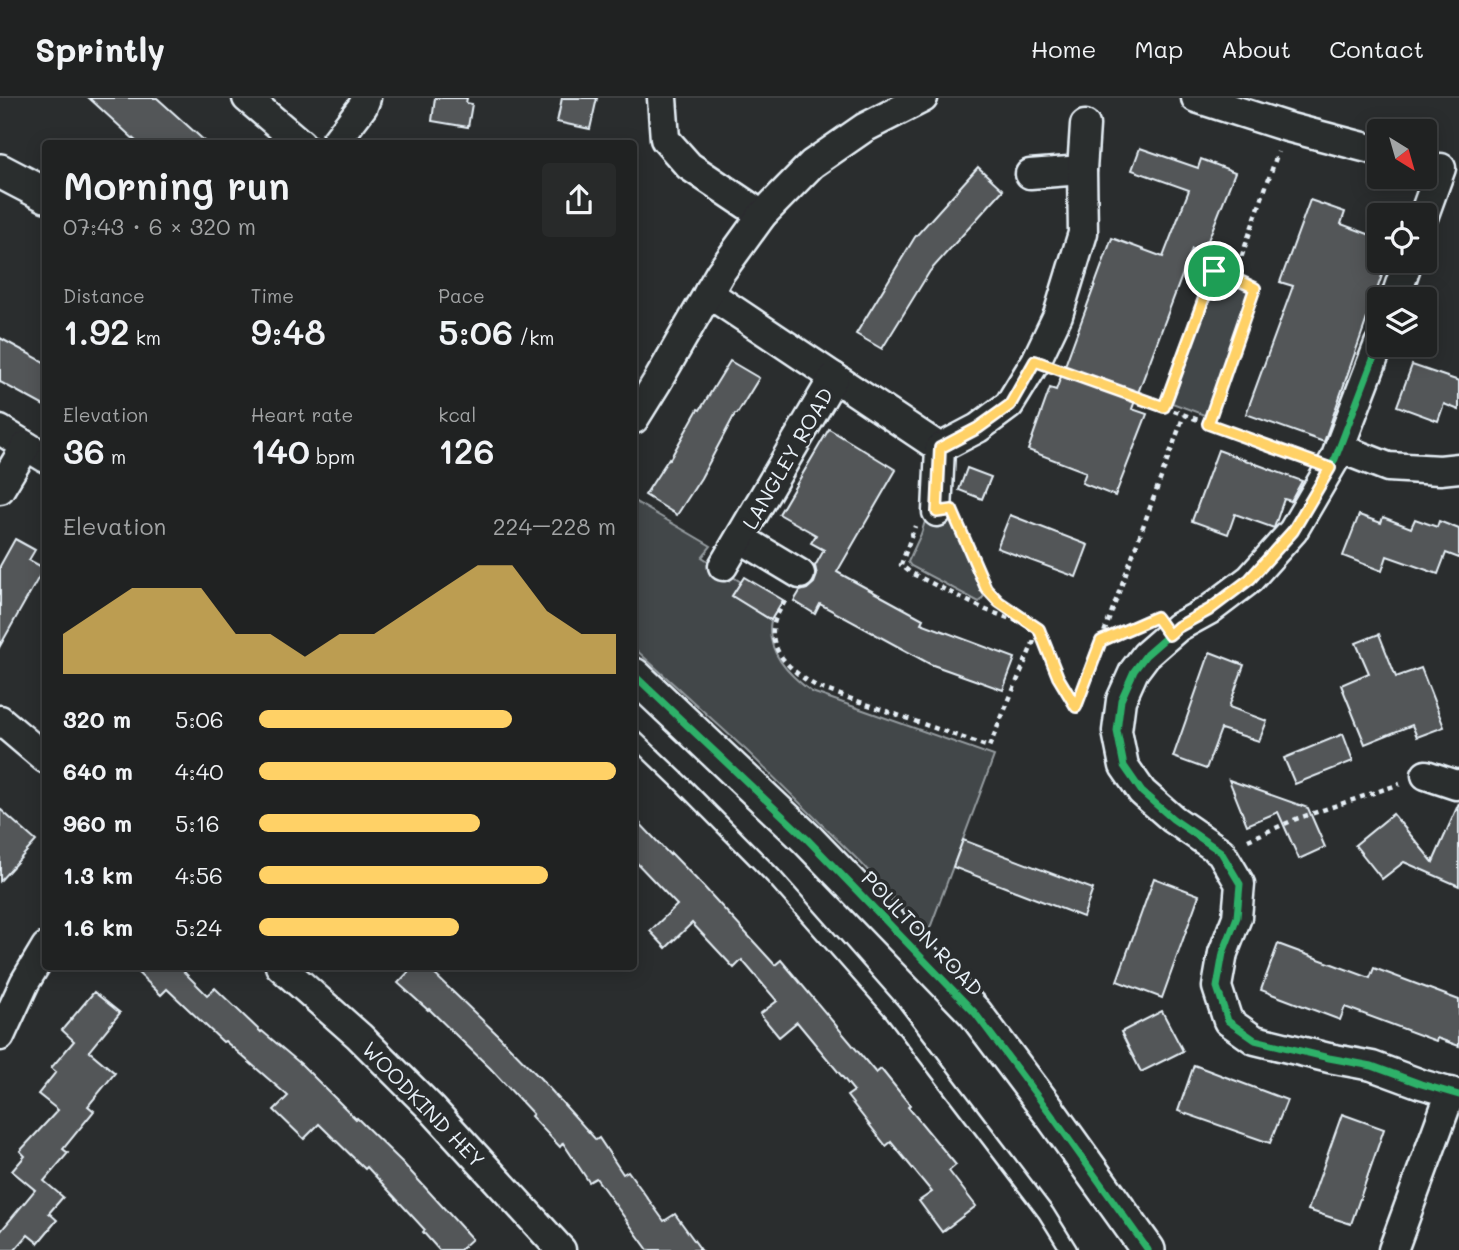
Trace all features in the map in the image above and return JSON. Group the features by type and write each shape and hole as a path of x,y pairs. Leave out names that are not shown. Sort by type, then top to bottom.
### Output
{"street":[{"path":"247,98 296,140"},
{"path":"337,140 366,98"},
{"path":"662,98 665,139 689,166 762,215"},
{"path":"637,406 720,273 762,215 812,164 864,128 923,98"},
{"path":"1196,98 1275,115 1367,146"},
{"path":"937,512 940,448 978,428 1010,405 1058,315 1083,233 1082,170 1085,125"},
{"path":"1429,203 1442,168"},
{"path":"1030,174 1082,170"},
{"path":"0,171 42,193"},
{"name":"LANGLEY ROAD","path":"708,293 940,448"},
{"path":"1374,357 1334,458 1293,531 1250,579 1209,610 1178,627 1146,655 1134,671 1121,700 1117,731 1124,766 1142,792 1173,819 1222,852 1240,884 1237,917 1223,953 1217,987 1228,1021 1255,1040 1372,1066 1455,1094 1393,1250"},
{"name":"LANGLEY ROAD","path":"723,566 834,377"},
{"path":"0,430 36,452 0,489"},
{"path":"1334,458 1388,467 1440,470 1459,468"},
{"name":"LANGLEY ROAD","path":"740,538 800,574"},
{"name":"POULTON ROAD","path":"637,678 807,839 975,1013 1148,1250"},
{"path":"0,720 42,757"},
{"path":"1426,775 1459,784"},
{"path":"0,1036 25,982 42,954"},
{"name":"WOODKIND HEY","path":"285,970 359,1036 432,1109 561,1250"}],"lane":[{"path":"637,741 773,876 893,1012 1046,1213 1069,1250"}],"path":[{"path":"1234,278 1275,115"},
{"path":"1164,407 1214,271 1234,278 1255,288 1208,424"},
{"path":"1035,361 1208,424 1334,458"},
{"path":"1039,629 986,610 911,573 901,565 920,511 952,510 986,588 999,602 1039,629 1058,677 1076,707 1184,415"},
{"path":"785,601 775,621 773,633 778,652 803,679 820,688 989,747 1039,629"},
{"path":"1101,641 1156,617 1169,635"},
{"path":"1222,852 1296,819 1426,775"}],"shaded area":[{"path":"1223,279 1250,292 1207,416 1172,403 1215,283"},
{"path":"637,503 711,546 702,557 741,582 732,596 771,620 770,632 775,652 787,670 812,692 994,756 927,936 862,864 747,751 637,651"},
{"path":"927,515 950,516 984,596 979,602 908,562"}],"building":[{"path":"89,98 157,98 204,140 135,140"},
{"path":"435,98 467,98 466,103 472,104 468,127 432,121"},
{"path":"562,98 597,98 590,129 557,122"},
{"path":"1140,148 1198,168 1201,159 1235,172 1203,253 1192,249 1132,409 1147,414 1115,496 1082,483 1086,472 1028,450 1050,388 1056,390 1112,238 1163,257 1189,190 1132,170"},
{"path":"978,167 1003,190 930,271 882,349 856,334 915,237"},
{"path":"1310,200 1345,212 1341,224 1367,234 1367,273 1383,273 1378,287 1367,287 1367,318 1324,442 1246,414 1293,286 1280,282"},
{"path":"0,338 42,361 42,405 0,382"},
{"path":"730,361 759,378 735,414 701,478 677,515 645,495"},
{"path":"1412,365 1459,381 1459,410 1444,404 1438,421 1397,406"},
{"path":"829,429 896,470 837,572 923,619 921,623 1015,658 1003,690 930,664 820,604 815,614 794,601 800,591 814,583 817,575 815,566 824,550 811,543 816,535 779,514"},
{"path":"1218,450 1302,481 1291,501 1284,499 1274,528 1235,514 1228,534 1192,521"},
{"path":"967,468 991,477 982,499 959,490"},
{"path":"1010,515 1088,545 1076,577 997,548"},
{"path":"1359,515 1381,523 1383,517 1411,528 1415,519 1437,527 1439,521 1459,529 1459,558 1446,553 1438,574 1387,556 1382,571 1343,556"},
{"path":"15,539 35,550 29,560 42,567 42,572 0,646 0,566"},
{"path":"744,577 783,600 771,620 732,596"},
{"path":"1379,634 1396,677 1421,668 1444,727 1417,737 1412,725 1365,744 1341,685 1369,673 1356,643"},
{"path":"1210,652 1244,665 1229,707 1267,721 1259,741 1221,729 1206,769 1173,757"},
{"path":"1343,734 1353,761 1295,784 1284,758"},
{"path":"1229,780 1308,808 1325,847 1299,859 1278,812 1247,825"},
{"path":"1459,803 1459,886 1404,862 1382,879 1355,845 1393,814 1433,862"},
{"path":"0,809 36,841 0,881"},
{"path":"637,820 704,887 775,965 781,960 876,1073 881,1069 910,1105 908,1107 956,1165 949,1171 976,1206 942,1232 919,1201 932,1192 891,1142 886,1146 847,1096 854,1091 797,1022 779,1037 760,1014 777,1001 742,960 734,968 692,923 666,948 650,931 677,905 637,863"},
{"path":"963,840 1093,889 1083,917 953,867"},
{"path":"1154,878 1199,895 1162,998 1117,981"},
{"path":"1278,944 1370,978 1374,968 1459,1000 1459,1046 1437,1038 1436,1041 1345,1007 1340,1020 1261,990"},
{"path":"135,970 186,970 184,972 207,995 215,988 357,1118 402,1162 472,1239 460,1250 439,1250 423,1232 425,1230 367,1167 365,1169 319,1124 304,1139 274,1110 288,1096 223,1042 167,989 161,995"},
{"path":"410,970 430,970 540,1078 596,1140 599,1138 623,1174 628,1171 664,1221 675,1214 701,1250 648,1250 596,1178 589,1182 563,1143 560,1147 490,1068 398,983"},
{"path":"94,992 120,1013 89,1051 115,1073 88,1106 94,1111 63,1149 68,1153 44,1181 63,1197 49,1213 57,1220 38,1243 28,1235 15,1250 0,1250 0,1232 35,1190 12,1171 25,1156 20,1151 58,1110 38,1094 56,1072 51,1068 74,1041 62,1030"},
{"path":"1162,1011 1183,1051 1141,1072 1121,1032"},
{"path":"1194,1065 1287,1100 1270,1143 1178,1111"},
{"path":"1342,1114 1384,1129 1351,1224 1308,1210"}],"cycle path":[{"path":"1374,357 1335,459 1293,531 1250,579 1209,610 1178,627 1146,655 1134,671 1121,700 1117,731 1124,766 1142,792 1173,819 1221,852 1240,884 1237,917 1223,953 1217,987 1228,1021 1255,1040 1372,1066 1459,1095"},
{"path":"637,678 807,839 975,1013 1148,1250"}],"route":[{"path":"1214,271 1255,288 1208,424 1330,468 1293,531 1250,579 1209,610 1169,635 1156,617 1101,641 1076,707 1058,677 1039,629 999,602 986,588 952,510 937,512 940,448 978,428 1010,405 1035,361 1164,407 1214,271"}]}
